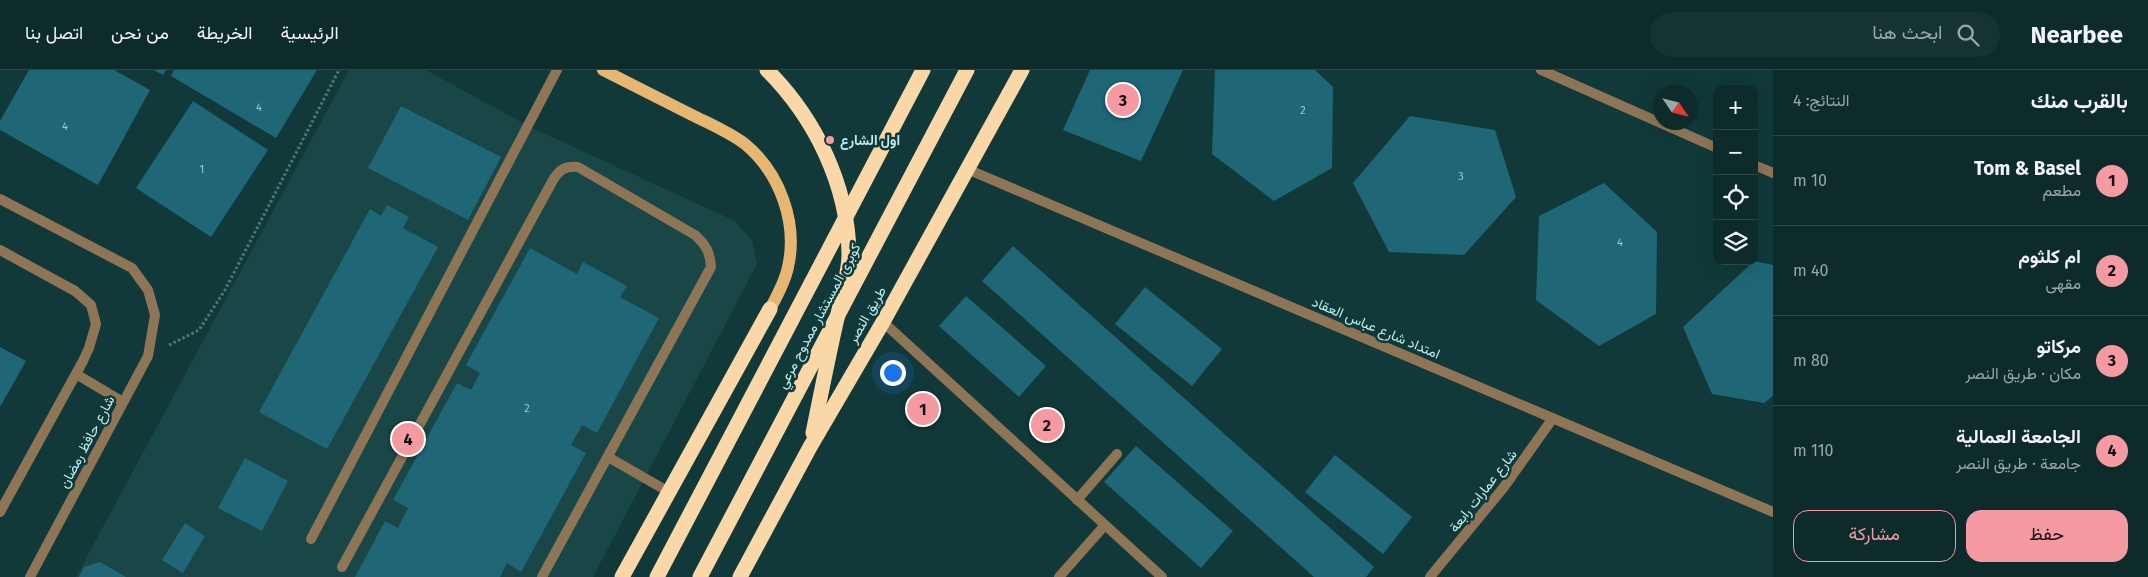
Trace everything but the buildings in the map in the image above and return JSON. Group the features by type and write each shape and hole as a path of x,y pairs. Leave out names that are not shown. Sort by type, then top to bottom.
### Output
{"highway":[{"path":"767,70 799,106 815,132 828,159 839,190 846,222 849,255 810,446"},
{"name":"كوبرى المستشار ممدوح مرعي","path":"657,577 923,70"},
{"name":"كوبرى المستشار ممدوح مرعي","path":"700,577 967,70"},
{"name":"طريق النصر","path":"740,577 810,446 883,322 1022,70"},
{"path":"622,577 770,309"}],"main road":[{"path":"604,70 725,131 744,144 761,160 770,172 784,200 789,222 790,245 788,267 781,289 770,309"}],"street":[{"path":"311,539 557,70"},
{"path":"1541,70 1713,146"},
{"path":"342,567 558,171 568,166 578,167 695,235 704,243 710,254 711,267 542,577"},
{"path":"1758,167 1773,173"},
{"name":"امتداد شارع عباس العقاد","path":"967,169 1773,512"},
{"name":"شارع حافظ رمضان","path":"0,199 132,268 148,290 156,315 148,356 30,577"},
{"path":"0,250 75,291 91,305 96,324 89,348 76,374 0,512"},
{"path":"883,322 1162,577"},
{"path":"76,374 124,402"},
{"name":"شارع عمارات رابعة","path":"1430,577 1504,488 1553,418"},
{"path":"1077,500 1117,454"},
{"path":"608,457 668,492"},
{"path":"1059,577 1105,525"}],"path":[{"path":"148,356 199,330 226,290 339,70"}],"shaded area":[{"path":"349,70 426,70 528,126 735,221 752,241 757,264 593,577 76,577"}],"place":[{"name":"مركاتو","path":"1123,100"},
{"name":"اول الشارع","path":"830,140"},
{"name":"Tom & Basel","path":"923,409"},
{"name":"ام كلثوم","path":"1047,425"},
{"name":"الجامعة العمالية","path":"408,439"}]}
